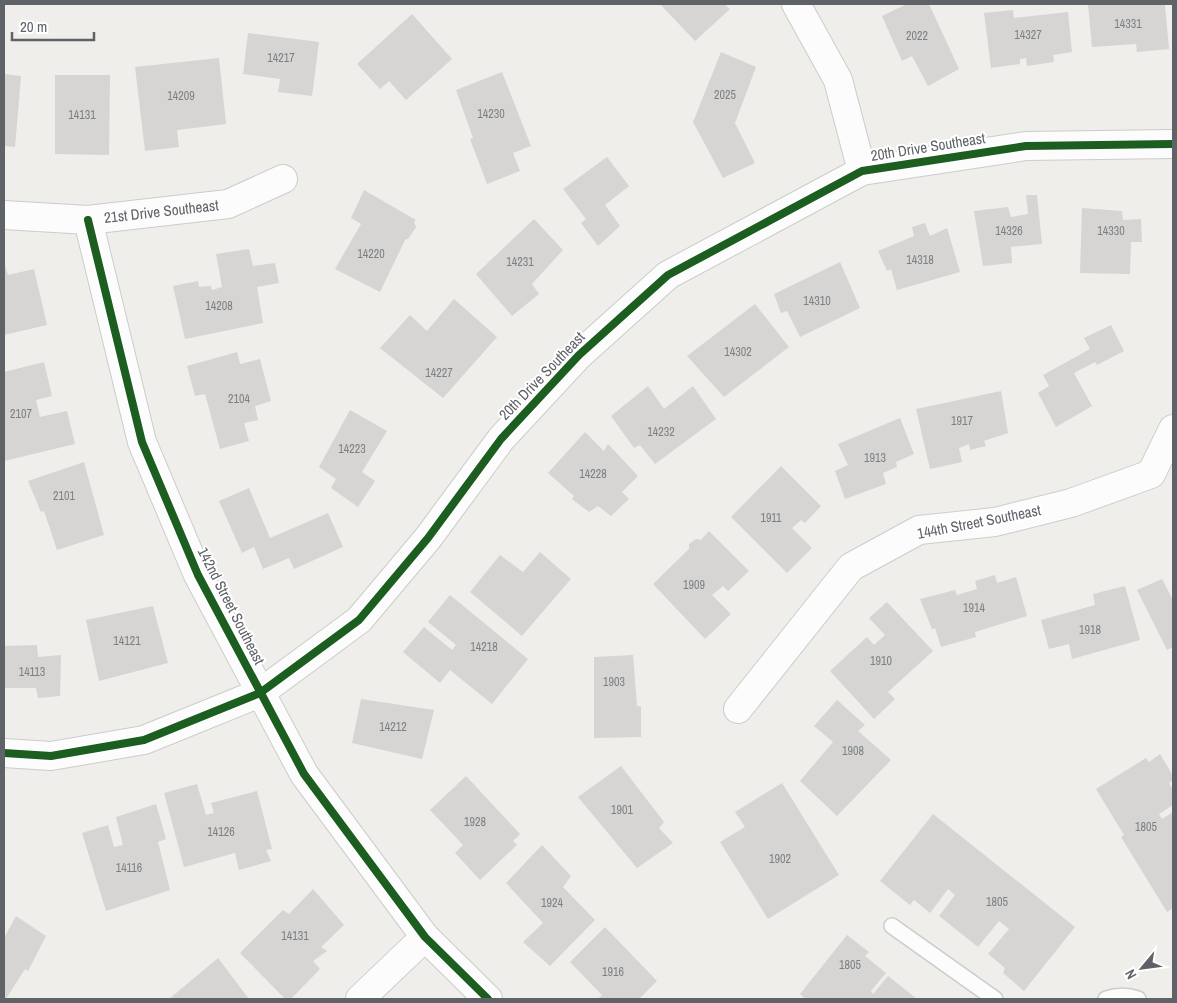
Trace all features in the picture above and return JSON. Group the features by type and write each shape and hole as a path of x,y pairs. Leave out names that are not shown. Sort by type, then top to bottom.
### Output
{"street":[{"path":"796,4 838,80 862,171"},
{"name":"20th Drive Southeast","path":"4,753 51,756 144,740 260,693 359,620 428,538 501,439 579,355 668,275 862,171 1026,146 1173,144"},
{"name":"21st Drive Southeast","path":"4,215 88,220 228,204 283,179"},
{"name":"142nd Street Southeast","path":"88,220 142,442 198,575 304,774 425,937 488,999"},
{"name":"144th Street Southeast","path":"738,709 850,567 919,530 995,522 1071,503 1151,474 1173,428"},
{"path":"360,999 425,937"}],"lane":[{"path":"892,926 994,999"},
{"path":"1106,999 1115,996 1126,996 1138,999"}],"building":[{"path":"660,4 724,4 730,9 695,41"},
{"path":"907,4 929,4 959,69 928,86 912,56 902,61 882,16"},
{"path":"1088,4 1165,4 1169,49 1137,52 1136,44 1092,47"},
{"path":"1013,10 1014,18 1068,12 1072,52 1053,55 1054,62 1027,66 1026,58 1020,59 1020,64 991,68 984,13"},
{"path":"412,14 452,59 406,100 389,81 380,89 357,64"},
{"path":"248,33 319,42 312,96 278,92 280,79 243,74"},
{"path":"721,52 756,67 735,123 755,163 723,178 693,122"},
{"path":"219,58 226,124 177,130 179,147 145,151 135,67"},
{"path":"502,72 531,146 513,153 520,171 487,184 470,139 473,138 456,90"},
{"path":"4,74 21,76 15,147 4,146"},
{"path":"55,75 110,75 109,155 55,154"},
{"path":"607,157 629,186 605,205 620,226 598,246 581,223 586,219 563,189"},
{"path":"364,190 416,220 414,222 416,227 409,238 405,240 380,292 335,269 361,224 351,218"},
{"path":"1026,195 1037,195 1042,244 1011,247 1012,263 983,266 974,211 1008,207 1011,217 1028,214"},
{"path":"1082,208 1122,211 1123,220 1141,219 1142,242 1131,242 1130,274 1080,273"},
{"path":"534,219 563,250 532,284 539,294 512,316 476,274"},
{"path":"925,223 930,236 947,228 960,272 897,290 891,269 887,271 878,251 914,236 912,227"},
{"path":"249,249 253,266 275,263 279,283 257,287 263,323 185,339 173,286 198,281 199,287 211,286 212,290 222,287 216,254"},
{"path":"4,262 8,275 34,269 47,325 4,335"},
{"path":"840,262 860,308 800,337 787,311 781,313 774,294"},
{"path":"454,299 497,337 443,398 380,348 410,315 427,331"},
{"path":"755,304 789,347 724,397 687,356"},
{"path":"1111,325 1124,351 1097,365 1095,362 1074,373 1092,406 1056,427 1038,393 1049,386 1043,375 1090,349 1084,338"},
{"path":"237,352 240,364 260,359 271,401 255,406 258,420 244,423 249,441 220,449 205,394 195,396 187,366"},
{"path":"44,362 52,396 36,400 40,417 67,411 75,444 4,461 4,372"},
{"path":"648,386 664,409 693,386 716,419 655,464 640,445 634,448 611,416"},
{"path":"1001,391 1008,433 984,441 986,446 970,450 969,444 959,448 962,462 930,469 916,409"},
{"path":"350,410 387,431 362,472 375,481 358,507 331,488 336,479 319,467"},
{"path":"900,418 914,454 896,462 897,467 883,473 886,484 845,499 835,471 848,465 838,444"},
{"path":"585,432 604,451 608,444 638,476 622,492 629,499 611,516 598,506 589,512 572,499 574,496 548,473"},
{"path":"84,462 104,535 57,550 44,511 41,512 28,481"},
{"path":"781,466 821,506 805,523 801,520 792,528 812,548 787,573 731,517"},
{"path":"249,488 270,538 328,513 343,547 294,569 289,558 263,569 254,547 242,553 219,501"},
{"path":"709,531 749,571 728,591 723,586 712,595 731,614 705,639 653,584 689,549 689,544 696,539 701,540"},
{"path":"540,552 571,579 522,636 470,592 500,555 523,572"},
{"path":"995,575 997,583 1016,577 1027,616 975,632 976,637 941,647 935,628 932,629 920,599 955,590 957,595 977,589 975,581"},
{"path":"1162,579 1173,600 1173,647 1167,650 1137,590"},
{"path":"1125,586 1140,640 1072,659 1069,644 1049,649 1041,620 1095,605 1093,594"},
{"path":"450,595 528,659 492,704 450,670 440,683 403,652 424,627 452,650 456,645 428,622"},
{"path":"887,602 933,651 888,692 895,699 874,719 830,671 867,637 874,645 885,635 869,618"},
{"path":"153,606 168,663 99,681 86,620"},
{"path":"37,645 38,657 61,655 60,696 38,698 36,688 4,688 4,646"},
{"path":"633,655 637,706 641,706 641,737 594,738 594,657"},
{"path":"361,699 434,710 422,759 352,743"},
{"path":"837,700 865,725 858,731 891,760 837,816 800,781 833,742 814,726"},
{"path":"1160,754 1173,776 1173,780 1169,783 1173,790 1173,805 1159,814 1162,819 1173,812 1173,908 1167,912 1121,837 1124,835 1096,789 1146,758 1149,762"},
{"path":"621,766 664,822 659,828 673,843 637,868 578,797"},
{"path":"466,776 520,834 513,841 517,845 480,880 455,853 463,845 430,810"},
{"path":"782,783 839,875 768,919 720,842 745,827 735,812"},
{"path":"197,784 206,815 214,813 211,803 257,791 272,849 266,850 271,861 239,870 235,853 184,867 164,793"},
{"path":"156,804 166,839 158,842 170,890 106,911 82,833 108,825 114,847 123,845 116,817"},
{"path":"933,814 1075,927 1024,991 1003,973 1005,968 988,954 1009,929 999,921 978,947 939,916 955,895 948,889 930,913 914,900 910,905 880,881"},
{"path":"542,845 571,876 563,887 595,920 550,966 523,942 543,923 506,883"},
{"path":"313,889 344,925 321,947 327,951 313,961 320,969 291,999 285,999 240,953 283,910 289,914"},
{"path":"16,916 46,936 28,971 25,969 6,999 4,999 4,938"},
{"path":"605,927 657,981 639,999 598,999 602,995 570,962"},
{"path":"847,935 869,952 865,956 886,973 871,991 873,994 888,976 917,999 806,999 800,994"},
{"path":"218,958 249,999 169,999"}],"cycle path":[{"path":"4,753 51,756 144,740 260,693 359,620 428,538 501,439 579,355 668,275 862,171 1026,146 1173,144"},
{"path":"88,220 142,442 198,575 304,774 425,937 488,999"}]}
